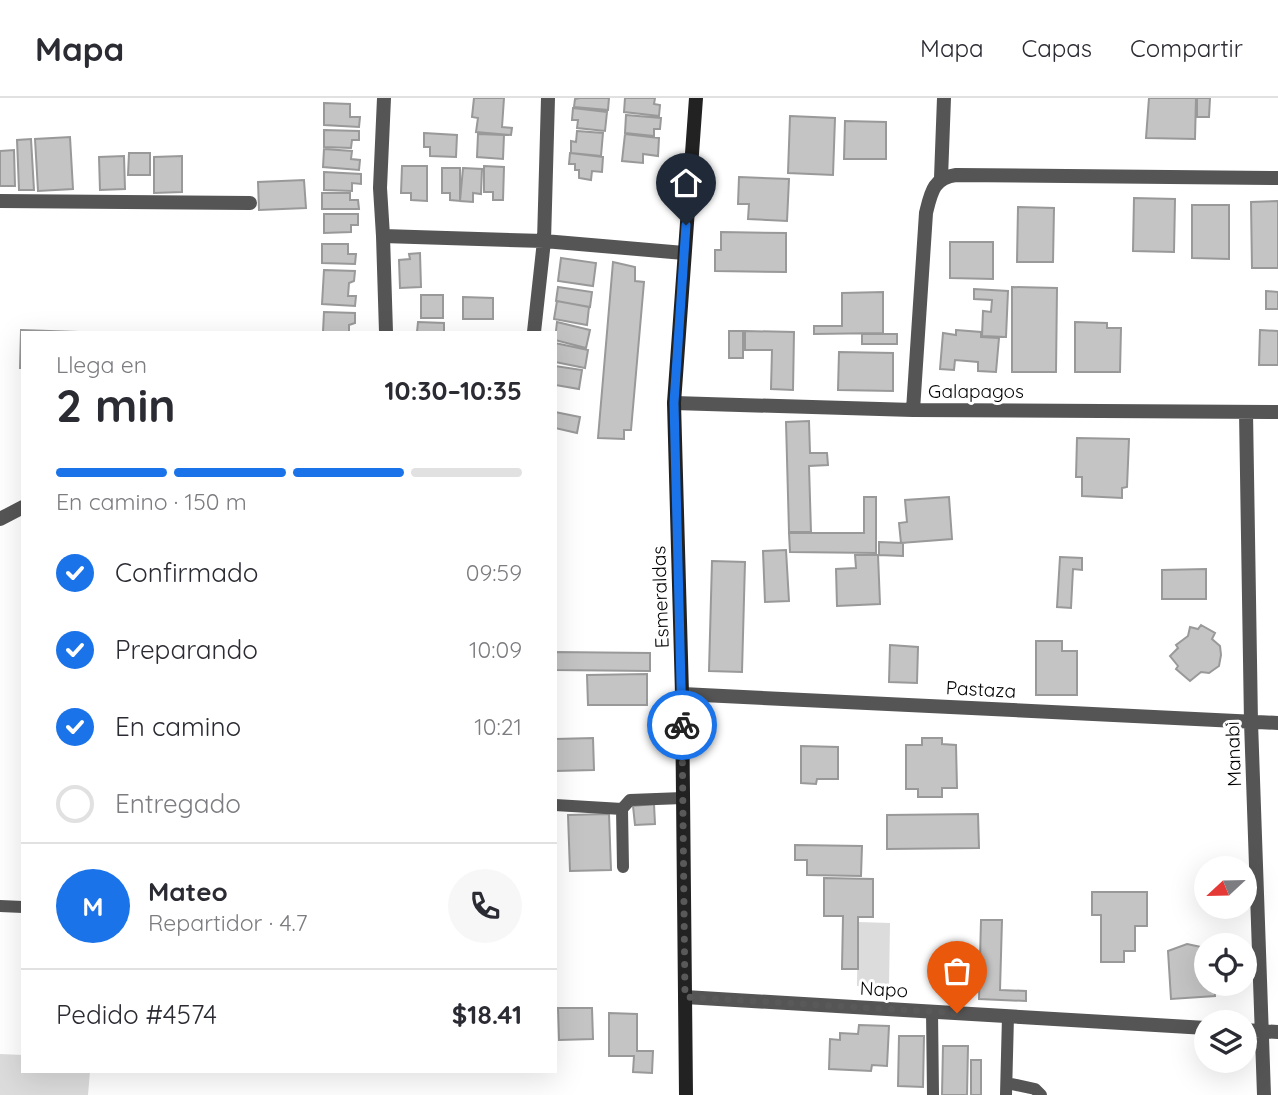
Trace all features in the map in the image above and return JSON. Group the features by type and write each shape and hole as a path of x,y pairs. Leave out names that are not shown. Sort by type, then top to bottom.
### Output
{"street":[{"path":"384,98 380,188 386,331"},
{"path":"534,331 544,241 548,98"},
{"name":"Esmeraldas","path":"686,1095 682,694 674,403 696,98"},
{"path":"913,410 926,213 933,189 942,178 944,98"},
{"path":"942,178 956,175 1278,178"},
{"path":"0,201 250,203"},
{"path":"383,236 544,241 684,253"},
{"name":"Galapagos","path":"674,403 913,410 1278,412"},
{"name":"Manabì","path":"1246,412 1251,722 1264,1095"},
{"path":"0,519 21,508"},
{"name":"Pastaza","path":"682,694 1278,723"},
{"name":"Napo","path":"685,997 1194,1027"},
{"path":"1257,1031 1278,1032"}],"lane":[{"path":"623,867 622,809 630,800 683,798"},
{"path":"557,805 622,809"},
{"path":"0,906 21,907"},
{"path":"932,1012 933,1095"},
{"path":"1008,1016 1007,1089 1035,1089 1041,1095"}],"shaded area":[{"path":"858,922 890,923 889,987 857,986"},
{"path":"0,1054 21,1055 21,1073 90,1073 88,1095 0,1095"}],"building":[{"path":"474,98 504,98 502,127 512,128 511,135 476,132 478,118 472,117"},
{"path":"609,98 608,110 574,107 575,99"},
{"path":"625,98 655,98 654,104 660,105 659,116 624,112"},
{"path":"1149,98 1196,98 1195,139 1146,138"},
{"path":"1197,98 1210,98 1209,117 1197,117"},
{"path":"324,103 350,104 350,117 360,117 359,127 324,125"},
{"path":"573,108 607,112 605,131 577,128 578,120 572,120"},
{"path":"626,115 661,118 660,129 654,129 654,136 625,133"},
{"path":"790,116 835,118 833,175 788,173"},
{"path":"845,121 886,122 886,159 844,159"},
{"path":"324,130 359,131 359,140 352,140 351,148 324,147"},
{"path":"577,131 603,133 601,156 571,153 571,141 576,142"},
{"path":"424,133 457,135 456,157 430,156 430,147 424,147"},
{"path":"478,134 504,135 503,159 477,157"},
{"path":"625,134 659,138 658,156 643,154 643,163 622,161"},
{"path":"70,137 73,189 38,191 35,139"},
{"path":"31,139 34,190 19,190 17,140"},
{"path":"324,149 352,151 351,159 360,160 359,170 323,167"},
{"path":"14,150 15,186 0,186 0,151"},
{"path":"129,153 150,153 150,175 128,175"},
{"path":"570,153 603,157 602,172 592,171 591,180 579,178 579,170 575,170 575,164 569,164"},
{"path":"124,156 125,189 100,190 99,157"},
{"path":"182,156 182,192 154,193 154,157"},
{"path":"402,166 427,166 427,201 411,200 411,193 401,193"},
{"path":"484,166 504,167 503,200 493,200 493,192 484,192"},
{"path":"442,168 460,168 460,201 450,200 450,193 442,193"},
{"path":"463,168 482,169 481,194 473,193 473,202 460,201"},
{"path":"324,172 361,174 361,184 352,183 352,191 324,190"},
{"path":"739,177 789,179 787,221 748,219 749,204 738,204"},
{"path":"304,180 306,208 259,210 258,182"},
{"path":"322,193 350,193 350,200 358,200 359,209 322,209"},
{"path":"1134,198 1175,199 1174,252 1133,251"},
{"path":"1278,201 1278,268 1252,268 1251,202"},
{"path":"1192,205 1229,205 1229,259 1192,258"},
{"path":"1018,207 1054,208 1053,262 1017,262"},
{"path":"324,214 358,214 358,225 351,225 351,232 324,233"},
{"path":"721,232 786,233 786,272 715,271 715,250 721,250"},
{"path":"950,242 993,242 993,279 950,278"},
{"path":"322,244 348,244 348,254 356,254 355,264 322,263"},
{"path":"420,253 421,287 400,288 399,260 410,259 409,254"},
{"path":"561,258 596,263 593,286 558,281"},
{"path":"613,262 635,267 635,281 644,282 631,430 624,430 624,439 598,438"},
{"path":"324,270 355,271 354,281 349,283 348,296 356,296 355,306 322,304"},
{"path":"558,287 592,292 590,307 556,301"},
{"path":"1012,287 1057,288 1056,372 1012,372"},
{"path":"974,289 1008,291 1006,337 982,336 983,311 991,312 992,300 974,299"},
{"path":"1266,291 1278,292 1278,309 1266,309"},
{"path":"883,292 883,333 814,334 814,326 842,326 842,293"},
{"path":"421,295 443,295 443,318 421,318"},
{"path":"463,297 493,298 493,319 463,319"},
{"path":"557,301 589,307 587,325 554,319"},
{"path":"324,312 355,313 355,323 349,325 349,331 323,331"},
{"path":"418,322 444,323 444,331 417,331"},
{"path":"557,322 590,330 586,348 557,341"},
{"path":"1075,322 1107,323 1107,328 1121,328 1120,372 1075,372"},
{"path":"21,330 50,331 21,331 20,368"},
{"path":"956,330 981,332 981,337 999,338 996,372 978,371 978,362 955,360 954,370 940,369 943,333 956,335"},
{"path":"1260,330 1278,331 1278,365 1259,365"},
{"path":"729,331 743,331 743,358 729,358"},
{"path":"745,331 794,332 793,390 771,389 772,350 745,350"},
{"path":"862,334 897,334 897,344 862,344"},
{"path":"557,343 588,350 585,368 557,362"},
{"path":"839,352 893,353 893,391 838,390"},
{"path":"557,366 582,370 579,389 557,385"},
{"path":"557,412 580,417 577,433 557,428"},
{"path":"809,421 810,453 827,453 828,465 809,466 811,532 789,532 786,422"},
{"path":"1077,438 1129,439 1127,487 1122,488 1122,498 1082,496 1082,477 1076,477"},
{"path":"864,497 876,497 876,553 790,552 789,533 864,533"},
{"path":"949,497 952,539 901,543 899,523 907,522 905,500"},
{"path":"879,542 903,543 903,556 879,555"},
{"path":"786,550 789,601 765,602 763,551"},
{"path":"855,555 878,555 880,604 837,606 836,569 856,568"},
{"path":"1060,557 1082,558 1082,570 1073,569 1071,608 1057,607"},
{"path":"712,561 745,562 742,672 709,671"},
{"path":"1206,569 1206,599 1162,599 1162,570"},
{"path":"1201,625 1215,633 1212,639 1220,646 1219,666 1209,673 1201,672 1190,681 1176,669 1178,666 1170,656 1178,648 1176,645 1188,636 1190,627 1198,629"},
{"path":"1036,641 1062,641 1062,651 1077,651 1077,695 1036,695"},
{"path":"890,645 918,647 917,683 889,682"},
{"path":"557,652 650,653 650,671 557,670"},
{"path":"647,674 647,705 588,705 587,675"},
{"path":"593,738 594,770 557,771 557,739"},
{"path":"922,738 942,738 942,744 956,745 957,788 942,788 942,797 918,797 918,789 906,789 906,745 922,745"},
{"path":"801,746 838,747 838,779 817,779 816,784 801,783"},
{"path":"654,804 655,824 635,825 633,806"},
{"path":"609,814 611,870 570,871 568,815"},
{"path":"978,814 979,848 887,849 887,815"},
{"path":"795,845 862,846 861,876 807,875 807,860 795,860"},
{"path":"824,878 873,879 873,917 858,917 858,969 842,969 843,916 824,916"},
{"path":"1092,892 1147,892 1147,926 1135,926 1135,951 1124,951 1124,962 1101,962 1101,915 1092,915"},
{"path":"981,920 1002,920 1000,990 1026,991 1026,1001 979,999"},
{"path":"1187,944 1194,945 1194,996 1215,996 1171,999 1168,951"},
{"path":"558,1008 592,1008 593,1039 559,1040"},
{"path":"609,1013 637,1014 637,1051 653,1051 652,1073 633,1072 634,1056 609,1056"},
{"path":"859,1025 889,1026 887,1066 872,1065 871,1071 829,1069 830,1039 840,1040 840,1033 858,1034"},
{"path":"899,1036 924,1036 923,1087 898,1086"},
{"path":"943,1046 968,1046 967,1095 942,1095"},
{"path":"971,1060 981,1060 981,1095 971,1095"}],"way so far":[{"path":"682,725 685,997 957,1013"}],"route":[{"path":"682,725 674,403 686,225"}]}
